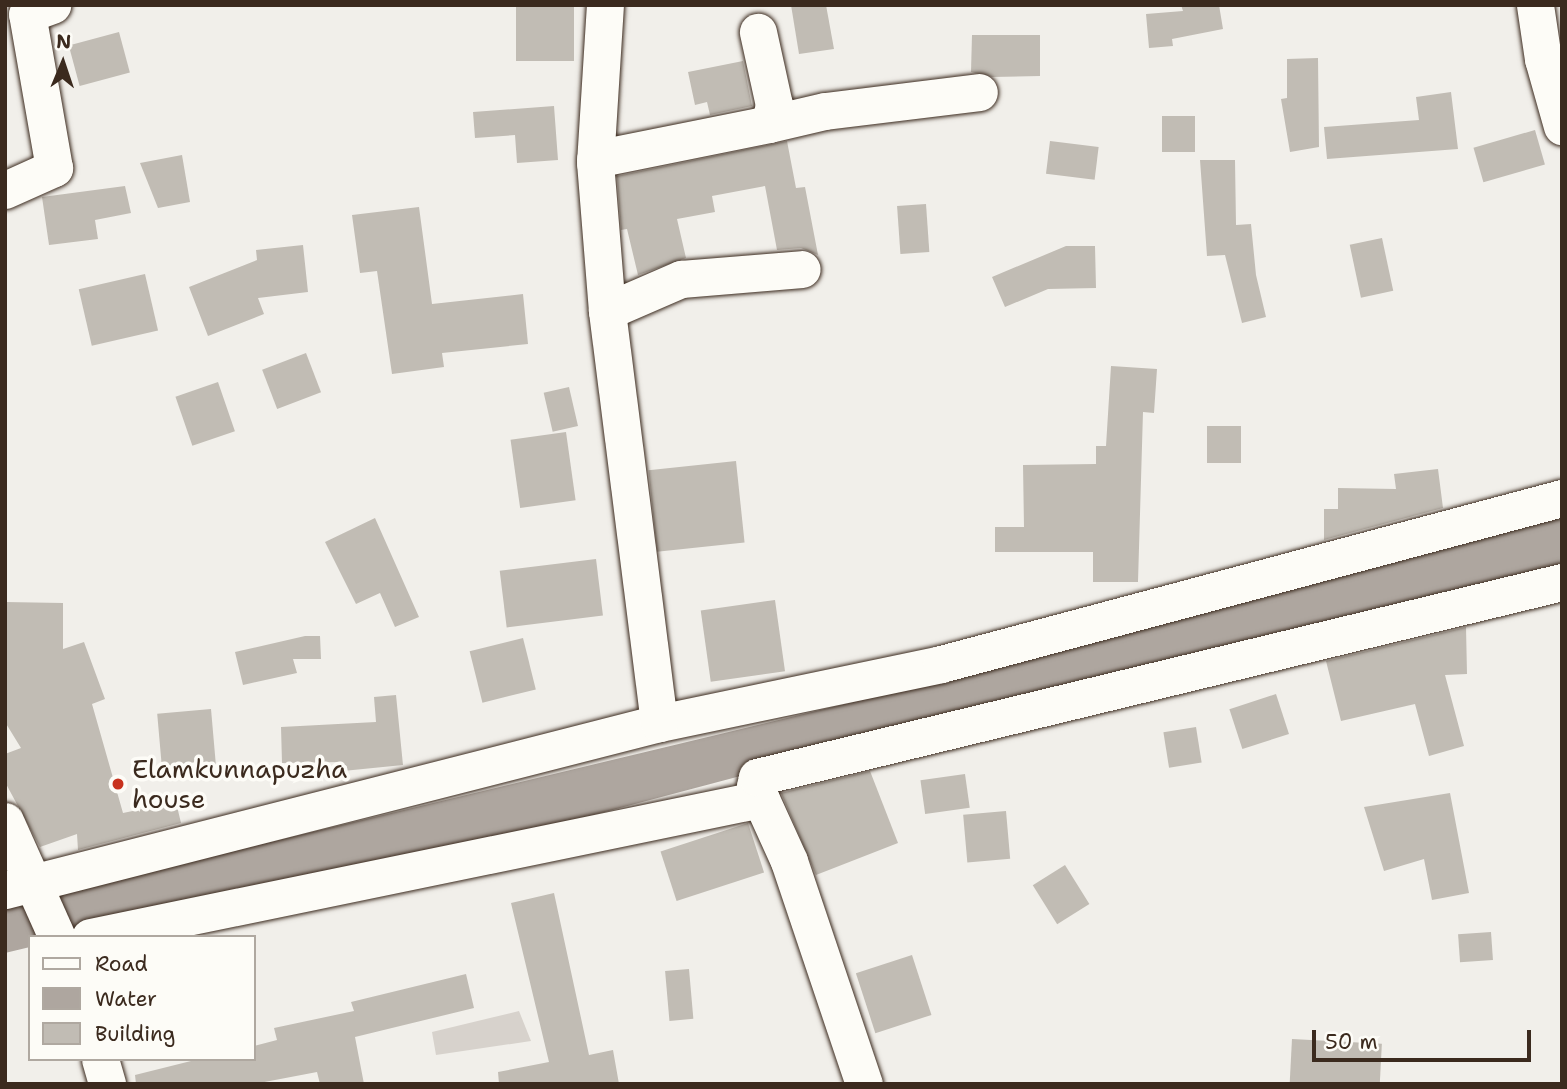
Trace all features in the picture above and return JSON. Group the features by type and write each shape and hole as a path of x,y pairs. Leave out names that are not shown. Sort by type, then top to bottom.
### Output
{"street":[{"path":"605,5 595,159 607,311 659,723"},
{"path":"1535,5 1543,59 1562,126"},
{"path":"5,190 54,168 34,8"},
{"path":"758,32 774,105 769,124"},
{"path":"595,159 825,111 979,92"},
{"path":"607,311 681,279 802,269"},
{"path":"19,886 659,723 941,664 1562,498"},
{"path":"864,1084 789,861 761,799 757,777 809,762 1562,582"},
{"path":"100,935 761,799"},
{"path":"5,821 19,886 56,935"},
{"path":"101,1061 107,1084"}],"shaded area":[{"path":"519,1011 531,1041 436,1055 432,1032"}],"water":[{"path":"1562,513 1562,574 1004,706 469,848 79,935 28,935 28,947 5,953 5,906 982,671"}],"building":[{"path":"516,5 574,5 574,61 516,61"},
{"path":"791,5 826,5 834,49 799,54"},
{"path":"1181,5 1219,5 1223,29 1172,39 1173,46 1149,48 1146,14 1183,11"},
{"path":"119,32 130,73 80,86 69,45"},
{"path":"972,35 1040,35 1040,76 992,77 971,72"},
{"path":"1318,58 1319,147 1290,152 1281,99 1287,98 1287,59"},
{"path":"743,61 752,106 710,115 707,102 695,105 688,72"},
{"path":"1451,92 1458,149 1327,159 1324,127 1419,120 1416,97"},
{"path":"554,106 558,160 517,163 515,135 475,138 473,112"},
{"path":"1162,116 1195,116 1195,152 1162,152"},
{"path":"1535,130 1545,165 1483,182 1473,148"},
{"path":"787,141 796,188 805,187 818,255 801,248 777,250 765,186 712,196 715,212 677,219 686,258 638,275 627,229 621,230 617,176"},
{"path":"1050,141 1099,147 1095,180 1046,174"},
{"path":"182,155 190,202 158,208 140,163"},
{"path":"1200,160 1235,160 1236,225 1251,224 1256,275 1266,317 1242,323 1225,255 1207,256"},
{"path":"125,186 131,213 95,220 98,239 49,245 42,197"},
{"path":"926,204 929,252 900,254 897,206"},
{"path":"419,207 432,304 523,294 528,344 442,353 444,367 392,374 377,271 360,273 352,215"},
{"path":"1382,238 1393,291 1361,298 1350,245"},
{"path":"303,245 308,292 258,298 264,314 208,336 189,287 257,260 256,250"},
{"path":"1066,246 1095,246 1096,288 1048,289 1005,307 992,277"},
{"path":"145,274 158,331 92,346 79,289"},
{"path":"306,353 321,392 277,409 262,370"},
{"path":"1111,366 1157,369 1154,413 1143,412 1138,582 1093,582 1093,552 995,552 995,527 1024,527 1023,465 1096,464 1096,446 1106,446"},
{"path":"218,382 235,431 192,446 175,397"},
{"path":"569,387 578,426 553,432 544,393"},
{"path":"1207,426 1241,426 1241,463 1207,463"},
{"path":"566,432 576,500 520,508 511,440"},
{"path":"736,461 745,543 657,552 648,470"},
{"path":"1438,469 1443,508 1324,540 1324,509 1338,509 1338,488 1396,489 1394,474"},
{"path":"375,518 419,617 395,627 380,593 356,604 325,542"},
{"path":"596,559 603,616 507,627 500,571"},
{"path":"775,600 785,671 711,682 701,610"},
{"path":"5,602 63,603 63,649 84,642 105,699 92,704 123,813 176,802 181,823 78,850 77,834 40,847 5,782 5,754 21,748 5,722"},
{"path":"1466,627 1467,674 1445,675 1464,746 1429,756 1415,704 1341,721 1326,661"},
{"path":"305,636 320,636 321,659 293,659 297,673 243,685 235,652"},
{"path":"523,638 536,689 482,703 470,651"},
{"path":"1276,694 1289,734 1242,749 1229,709"},
{"path":"396,695 403,765 343,771 342,762 282,763 281,727 376,722 374,697"},
{"path":"211,709 216,767 162,771 157,714"},
{"path":"1196,727 1202,763 1169,768 1163,732"},
{"path":"870,771 898,843 816,875 781,793"},
{"path":"965,774 970,808 925,814 920,780"},
{"path":"1450,793 1469,893 1432,900 1424,859 1384,871 1364,807"},
{"path":"1006,811 1010,859 967,863 963,815"},
{"path":"748,823 764,872 677,901 661,851"},
{"path":"1065,865 1089,904 1057,924 1033,885"},
{"path":"554,893 589,1055 613,1050 619,1084 499,1084 498,1072 549,1062 511,903"},
{"path":"1491,932 1493,960 1460,962 1458,934"},
{"path":"912,955 931,1015 875,1033 856,973"},
{"path":"689,969 693,1019 669,1021 665,971"},
{"path":"466,974 474,1008 355,1037 364,1084 320,1084 317,1072 254,1084 136,1084 135,1075 191,1061 256,1061 256,1045 277,1040 274,1028 354,1011 351,1002"},
{"path":"1292,1039 1382,1044 1380,1084 1290,1084"}],"place":[{"name":"Elamkunnapuzha house","path":"118,784"}]}
